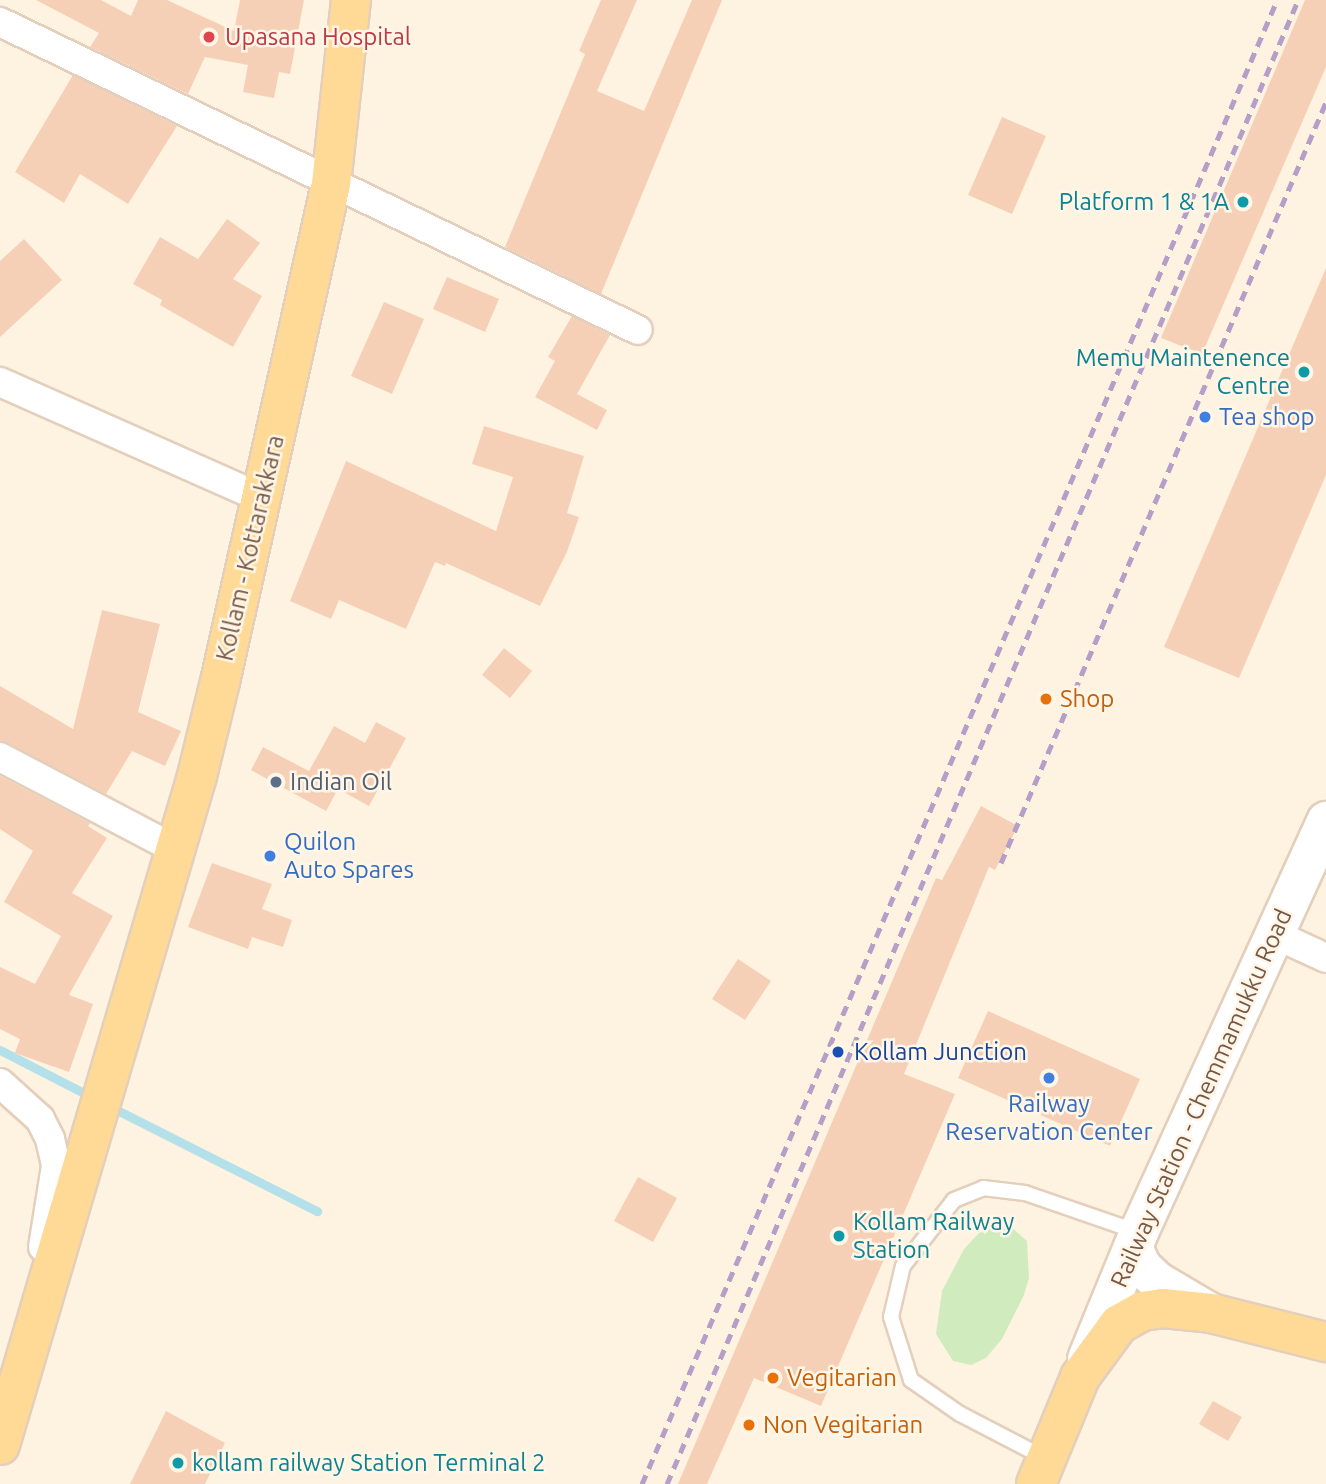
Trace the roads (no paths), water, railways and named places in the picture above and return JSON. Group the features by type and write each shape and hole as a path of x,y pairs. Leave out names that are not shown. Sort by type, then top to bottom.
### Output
{"main road":[{"name":"Kollam - Kottarakkara","path":"0,1445 197,776 331,184 351,0"},
{"name":"Railway Station - Chemmamukku Road","path":"1080,1377 1136,1240 1326,821"},
{"path":"1136,1240 1142,1267 1157,1281 1210,1314"},
{"path":"1041,1471 1080,1377 1119,1324 1142,1311 1163,1308 1210,1314 1326,1342"}],"street":[{"path":"0,22 638,330"},
{"path":"0,382 262,498"},
{"path":"0,757 176,849"},
{"path":"1274,934 1326,958"},
{"path":"0,1083 40,1119 50,1139 56,1166 42,1253 48,1279"}],"lane":[{"path":"1041,1471 911,1380 891,1317 903,1266 954,1200 983,1188 1025,1193 1136,1240"}],"waterway":[{"path":"0,1050 92,1097"},
{"path":"111,1107 317,1211"}],"railway":[{"path":"642,1484 1277,0"},
{"path":"667,1484 1298,0"},
{"path":"1001,863 1326,102"}],"place":[{"name":"Upasana Hospital","path":"209,37"},
{"name":"Platform 1 & 1A","path":"1243,202"},
{"name":"Memu Maintenence Centre","path":"1304,372"},
{"name":"Tea shop","path":"1205,417"},
{"name":"Shop","path":"1046,699"},
{"name":"Indian Oil","path":"276,782"},
{"name":"Quilon Auto Spares","path":"270,856"},
{"name":"Kollam Junction","path":"838,1052"},
{"name":"Railway Reservation Center","path":"1049,1078"},
{"name":"Kollam Railway Station","path":"839,1236"},
{"name":"Vegitarian","path":"773,1378"},
{"name":"Non Vegitarian","path":"749,1425"},
{"name":"kollam railway Station Terminal 2","path":"178,1463"}]}
